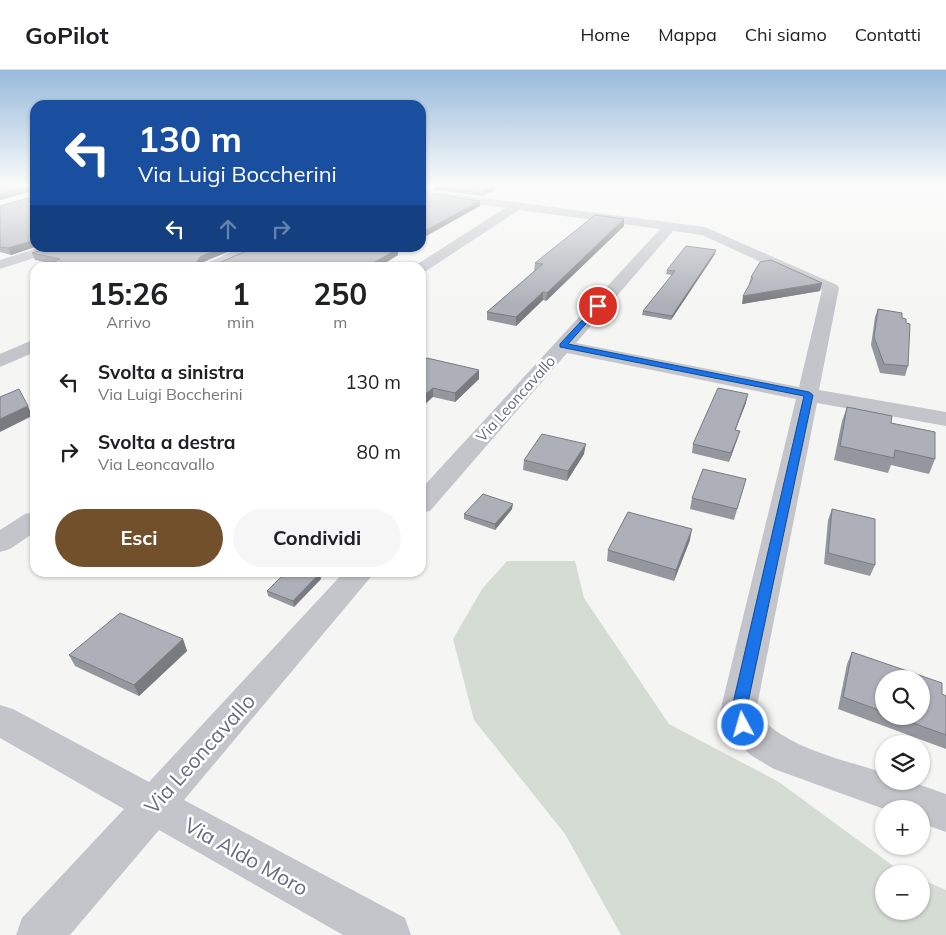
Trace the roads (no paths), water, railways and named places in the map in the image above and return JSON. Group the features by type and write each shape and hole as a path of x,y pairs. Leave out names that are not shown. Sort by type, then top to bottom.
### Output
{"street":[{"path":"426,265 488,224"},
{"path":"657,224 710,232 831,288 738,712 743,725 754,737 768,747 788,757 946,813"},
{"name":"Via Leoncavallo","path":"426,499 670,226"},
{"path":"0,265 39,252"},
{"path":"220,262 242,252"},
{"path":"563,346 809,395 946,419"},
{"path":"0,361 30,347"},
{"path":"0,543 30,523"},
{"name":"Via Leoncavallo","path":"39,935 357,577"},
{"name":"Via Aldo Moro","path":"0,720 388,935"}]}
